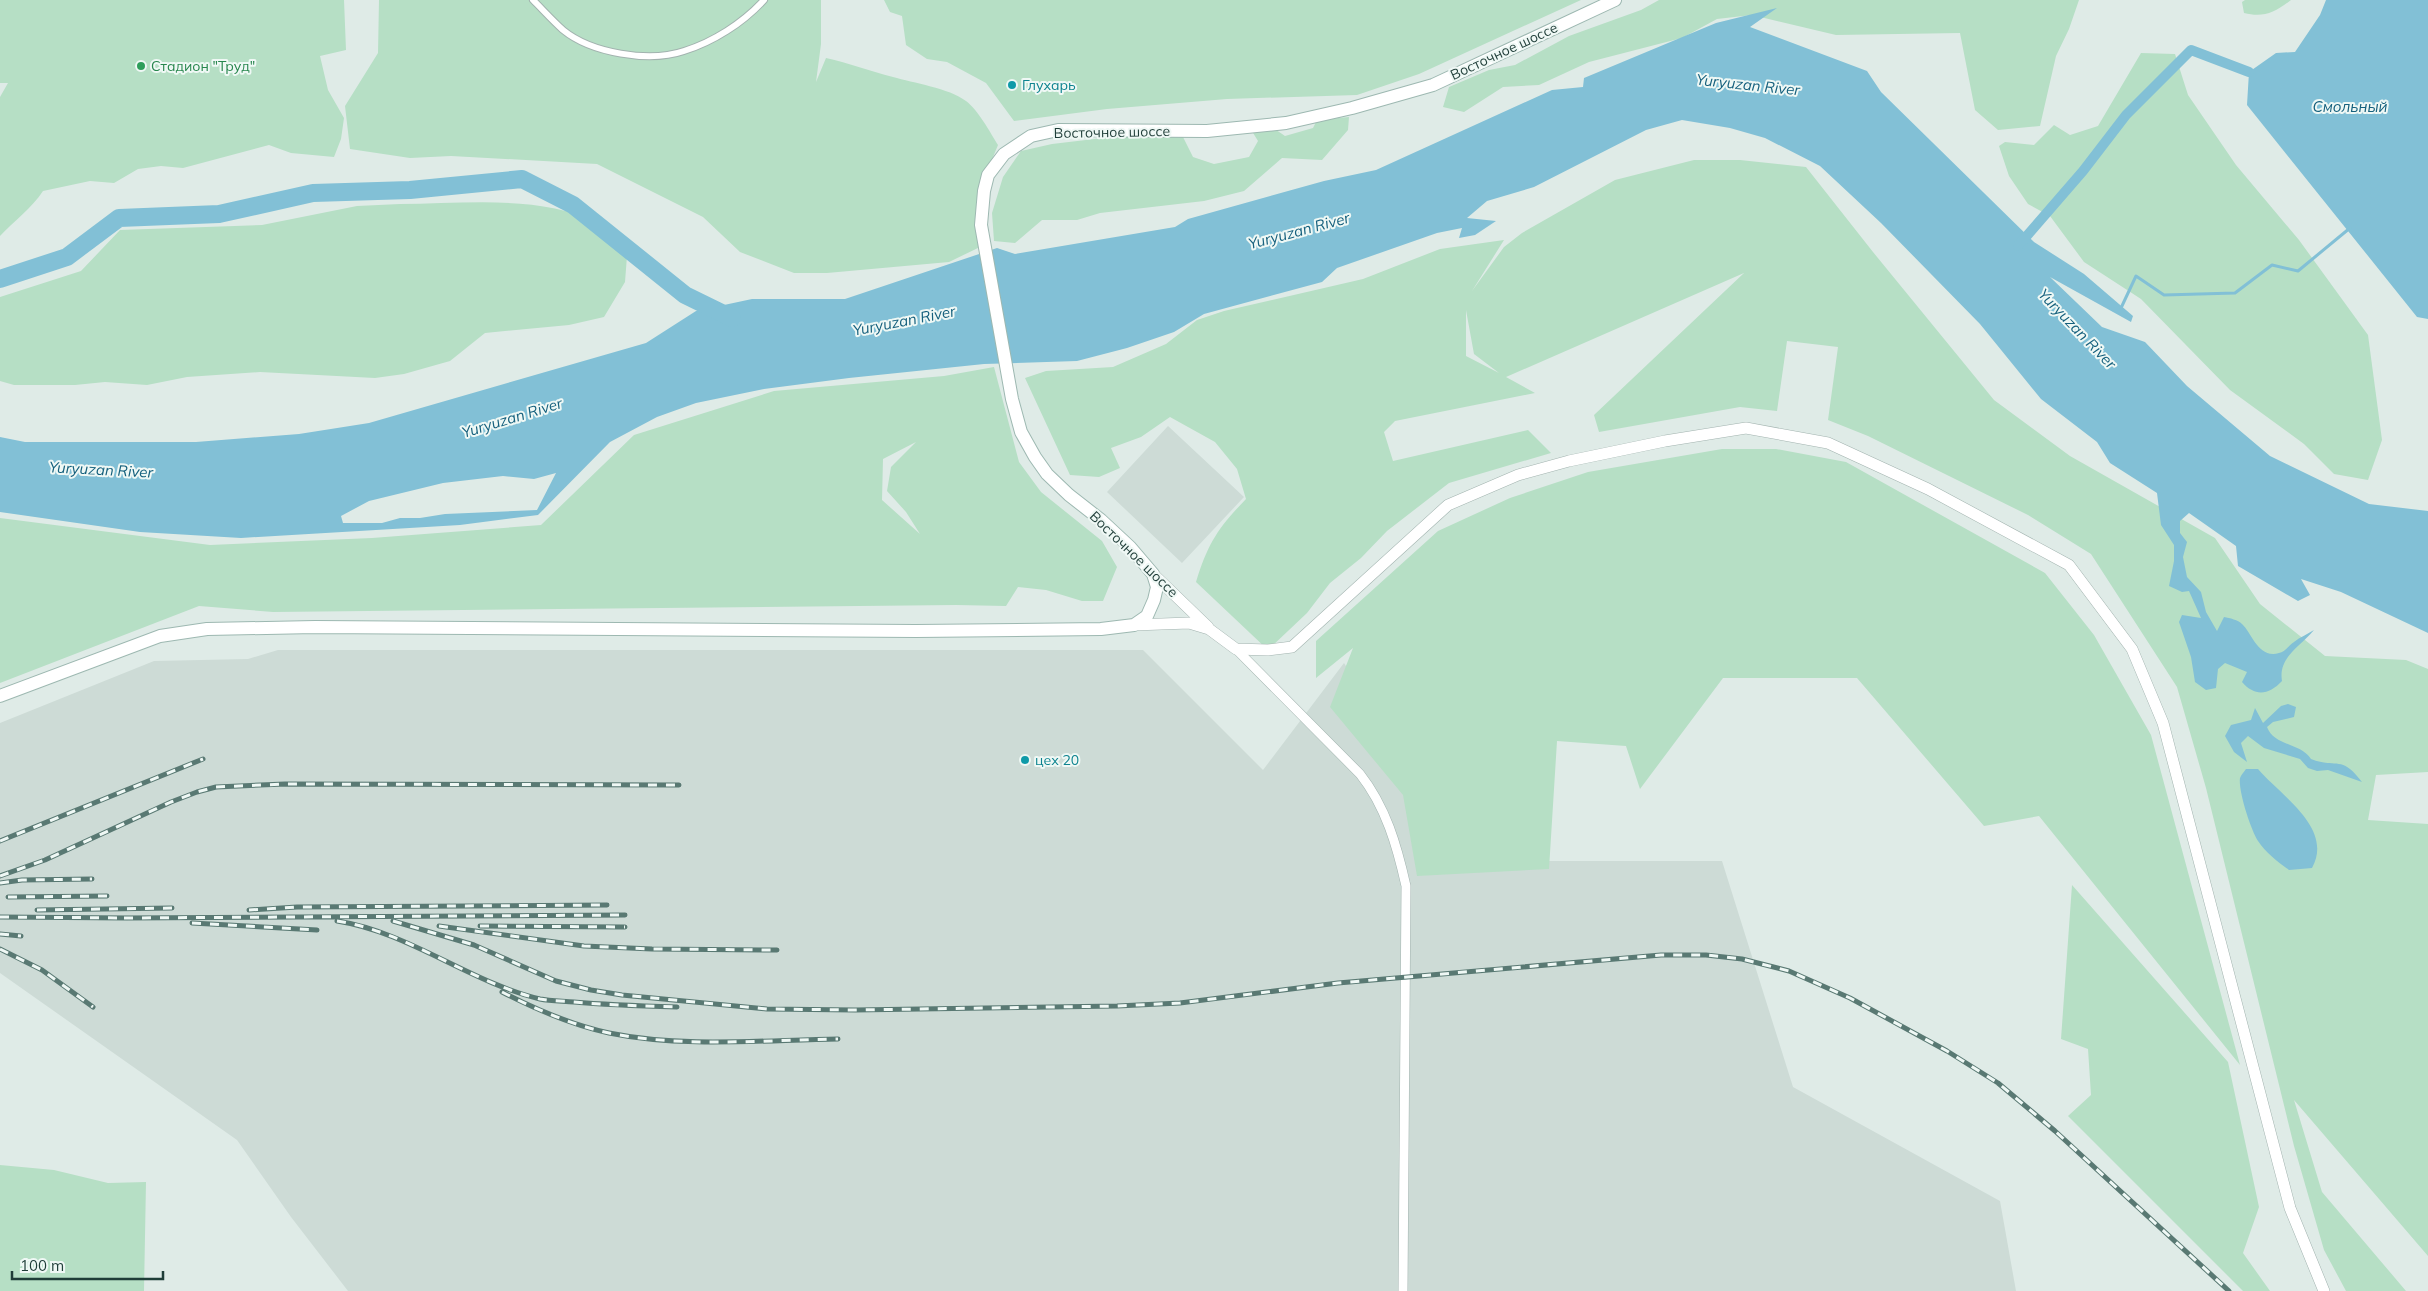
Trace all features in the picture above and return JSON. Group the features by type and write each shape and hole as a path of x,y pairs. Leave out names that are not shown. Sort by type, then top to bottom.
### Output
{"main road":[{"name":"Восточное шоссе","path":"1153,574 1130,547 1047,474 1021,432 1012,399 981,225 984,191 988,175 1004,154 1031,136 1058,130 1207,131 1286,123 1343,110 1433,85 1615,0"},
{"path":"0,696 160,636 207,629 325,627 916,631 1101,629 1134,625 1147,616 1157,587 1153,574"}],"street":[{"path":"533,0 564,31 594,48 634,57 682,52 708,41 753,12 764,0"},
{"path":"1236,649 1268,650 1292,647 1448,505 1518,475 1569,461 1665,441 1746,428 1828,443 1928,488 2069,565 2132,649 2163,723 2290,1208 2324,1291"},
{"name":"Восточное шоссе","path":"1153,574 1210,629 1236,649"},
{"path":"1134,625 1189,623 1210,629"},
{"path":"1236,649 1360,774 1373,791 1397,847 1406,886 1403,1291"}],"shaded area":[{"path":"1168,426 1244,497 1182,563 1107,492"},
{"path":"278,650 1143,650 1263,770 1344,663 1472,861 1722,861 1793,1087 2000,1201 2016,1291 348,1291 291,1217 237,1140 0,973 0,723 154,661 248,659"}],"green space":[{"path":"0,0 344,0 346,50 320,56 328,90 344,118 341,139 334,157 291,153 269,145 183,168 161,166 138,169 114,183 90,181 43,191 28,209 0,236 0,97 8,83 0,83"},
{"path":"379,0 821,0 821,44 816,82 826,58 843,62 884,75 941,89 959,96 970,105 988,128 998,145 981,186 980,247 949,262 827,273 794,273 740,252 703,217 597,164 451,156 410,158 350,149 345,106 378,53"},
{"path":"884,0 1581,0 1419,74 1357,95 1227,99 1107,109 1014,121 986,83 947,62 927,59 906,45 902,16 890,12"},
{"path":"1659,0 2079,0 2069,29 2056,56 2040,126 1998,130 1975,110 1960,33 1836,35 1752,15 1717,19 1682,38 1589,62 1539,85 1503,87 1464,112 1443,107 1449,87 1489,70 1515,65 1569,36 1641,10"},
{"path":"2245,0 2291,0 2274,11 2258,15 2244,13 2242,2"},
{"path":"2141,53 2175,54 2188,95 2236,165 2299,240 2368,335 2382,440 2368,480 2334,474 2304,444 2230,390 2141,299 2084,262 2050,216 2028,204 2009,176 1999,146 2005,142 2034,145 2054,125 2070,135 2098,126"},
{"path":"1349,117 1348,130 1322,160 1282,158 1244,191 1204,201 1100,213 1077,220 1042,220 1015,243 994,241 992,213 1003,177 1021,151 1052,144 1179,129 1193,157 1214,164 1249,157 1258,141 1250,128 1269,125 1285,136 1313,128 1317,120"},
{"path":"1694,160 1740,160 1806,167 1994,400 2070,456 2215,538 2260,604 2325,656 2406,660 2428,669 2428,772 2376,775 2368,820 2428,824 2428,1256 2294,1100 2322,1192 2406,1291 2346,1291 2324,1250 2294,1146 2206,788 2177,687 2091,554 2028,515 1868,436 1828,420 1838,347 1787,341 1777,411 1740,407 1599,432 1594,415 1744,273 1506,377 1535,393 1395,421 1384,432 1393,461 1528,430 1551,453 1449,483 1387,531 1361,558 1330,583 1307,613 1268,650 1196,582 1215,537 1246,499 1237,469 1215,442 1170,417 1141,437 1111,448 1120,468 1099,477 1070,475 1025,378 1046,371 1113,367 1166,344 1197,320 1224,311 1363,279 1440,249 1504,240 1472,291 1504,247 1522,233 1615,180","holes":["1466,310 1474,354 1499,373 1466,356"]},
{"path":"476,202 527,204 576,214 603,225 628,243 625,282 604,317 569,325 485,333 450,361 404,374 375,378 260,372 187,377 147,385 105,382 75,385 14,385 0,381 0,297 81,271 120,230 262,225 357,206"},
{"path":"994,367 1019,462 1041,492 1102,541 1117,567 1103,601 1082,601 1046,590 1018,587 1006,606 273,612 199,606 0,683 0,518 210,545 372,538 541,525 634,435 774,391 944,376","holes":["916,442 891,467 887,491 906,512 920,534 882,500 883,459"]},
{"path":"1722,449 1776,449 1846,462 2045,573 2094,635 2151,735 2240,1065 2039,816 1984,826 1857,678 1723,678 1640,789 1626,746 1557,741 1549,869 1417,876 1403,795 1330,707 1353,648 1316,678 1316,641 1438,531 1510,498 1588,472"},
{"path":"2072,885 2228,1062 2259,1207 2243,1253 2270,1291 2243,1291 2068,1116 2091,1095 2088,1049 2061,1039"},
{"path":"0,1165 54,1170 108,1183 146,1182 144,1291 0,1291"}],"water":[{"name":"Смольный","path":"2326,0 2428,0 2428,319 2417,317 2247,105 2249,72 2276,53 2295,52 2320,15"},
{"name":"Yuryuzan River","path":"1777,8 1750,27 1867,71 1881,92 2034,242 2084,274 2133,316 2131,322 2050,277 2102,327 2145,342 2187,386 2270,456 2369,504 2428,511 2428,633 2341,592 2301,579 2310,595 2298,601 2238,566 2236,546 2189,513 2180,521 2180,533 2187,542 2183,557 2187,577 2201,592 2206,612 2217,631 2224,617 2236,620 2246,628 2261,649 2272,654 2283,651 2296,640 2314,630 2291,653 2283,665 2282,681 2272,689 2262,692 2252,690 2242,682 2247,672 2225,663 2218,669 2216,688 2206,690 2195,682 2191,657 2179,622 2182,615 2201,618 2189,591 2182,592 2169,586 2174,561 2174,545 2161,525 2157,493 2110,463 2097,442 2041,399 1980,324 1881,223 1820,166 1765,138 1730,128 1682,120 1646,130 1534,187 1487,201 1467,218 1496,221 1475,235 1459,238 1462,228 1437,233 1337,268 1322,282 1204,314 1174,332 1127,348 1077,361 984,364 849,378 764,389 696,403 657,417 610,442 538,515 460,525 241,538 140,532 0,512 0,437 25,442 196,442 299,434 369,423 646,343 696,311 752,299 845,299 997,248 1015,254 1175,227 1188,219 1324,181 1376,170 1552,90 1583,87 1584,78 1716,23","holes":["556,473 537,510 445,514 420,518 400,518 382,523 343,523 341,516 369,501 443,483 503,476 534,479"]},
{"path":"2288,704 2296,707 2294,717 2273,722 2267,727 2270,733 2275,738 2301,750 2311,759 2343,765 2349,768 2362,782 2328,770 2317,771 2308,768 2300,759 2264,748 2248,736 2241,743 2247,762 2234,752 2225,736 2231,725 2251,720 2255,708 2263,723 2281,706"},
{"path":"2246,769 2258,769 2291,802 2311,826 2316,839 2317,853 2312,868 2289,870 2268,853 2258,841 2249,820 2241,792 2240,778"}],"waterway":[{"path":"2018,246 2083,171 2126,115 2191,50 2249,72"},
{"path":"0,279 67,257 119,218 219,214 313,193 410,190 522,179 573,205 685,295 732,318"},
{"name":"Смольный","path":"2121,308 2136,276 2164,295 2235,293 2272,265 2298,271 2350,228"}],"railway":[{"path":"0,841 203,759"},
{"path":"0,876 45,860 171,802 216,787 285,784 679,785"},
{"path":"0,883 22,880 92,879"},
{"path":"8,897 107,896"},
{"path":"249,910 297,907 607,905"},
{"path":"37,910 172,908"},
{"path":"124,918 625,915"},
{"path":"0,917 130,918"},
{"path":"337,921 389,935 488,981 540,999 677,1007"},
{"path":"393,921 474,945 556,981 591,990 622,995 767,1009 855,1010 1117,1006 1180,1003 1338,983 1661,955 1706,955 1742,959 1789,971 1850,998 1947,1051 1998,1083 2055,1131 2229,1291"},
{"path":"192,923 317,930"},
{"path":"439,926 584,946 652,949 777,950"},
{"path":"480,926 625,927"},
{"path":"0,934 21,936"},
{"path":"0,949 42,970 93,1007"},
{"path":"502,992 568,1021 595,1030 637,1038 694,1042 838,1039"}],"place":[{"name":"Стадион \"Труд\"","path":"141,66"},
{"name":"Глухарь","path":"1012,85"},
{"name":"цех 20","path":"1025,760"}]}
